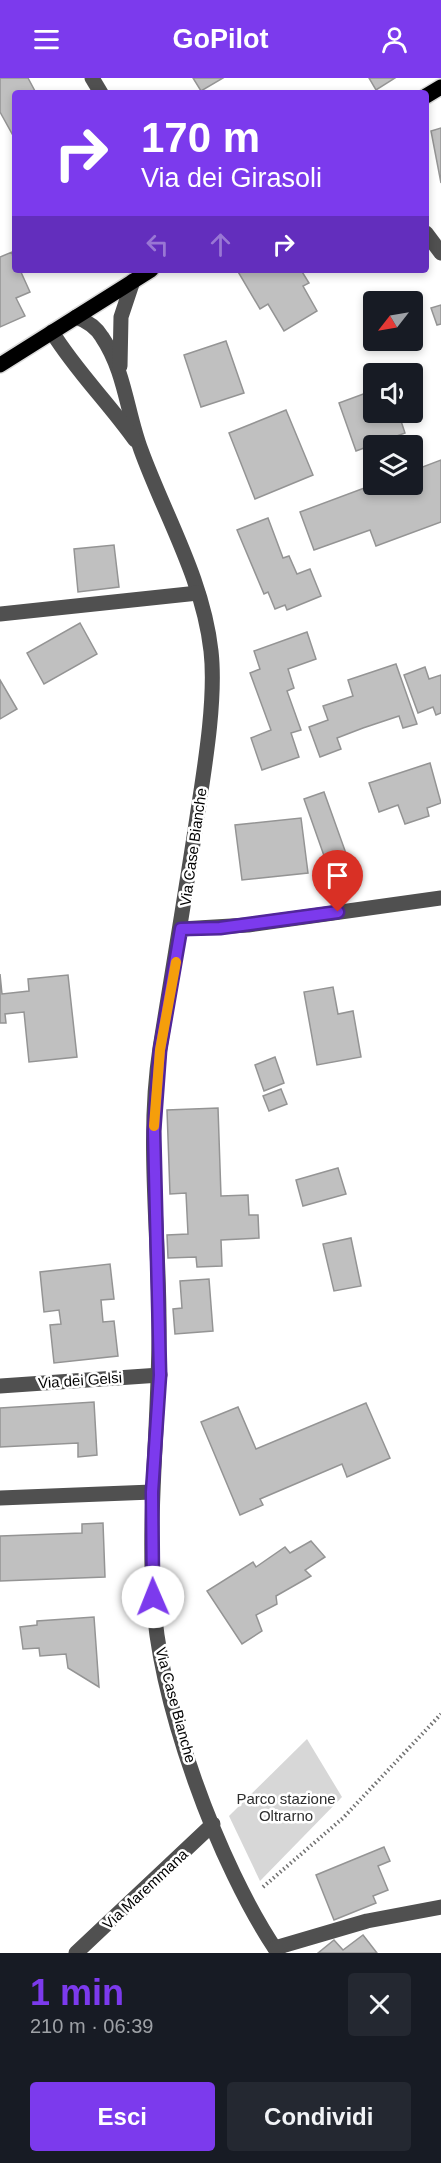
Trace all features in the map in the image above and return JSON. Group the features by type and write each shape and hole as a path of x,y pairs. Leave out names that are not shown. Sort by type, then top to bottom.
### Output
{"main road":[{"path":"2,363 146,273"}],"street":[{"path":"429,237 441,253"},
{"name":"Via Case Bianche","path":"121,378 121,317 133,281"},
{"name":"Via Case Bianche","path":"76,317 98,332 121,378 140,447 180,539 198,593 211,652 210,702 204,771 181,929 160,1050 154,1131 160,1375 152,1492 153,1597 158,1639 182,1739 213,1824 246,1902 277,1951"},
{"name":"Via Case Bianche","path":"52,332 71,361 109,403 140,447"},
{"path":"0,614 198,593"},
{"path":"181,929 248,925 441,898"},
{"name":"Via dei Gelsi","path":"0,1386 160,1375"},
{"path":"0,1498 152,1492"},
{"name":"Via Maremmana","path":"76,1953 213,1824"},
{"path":"277,1951 348,1926 441,1907"}],"path":[{"path":"246,1902 343,1818 441,1714"}],"green space":[{"name":"Parco stazione Oltrarno","path":"307,1739 342,1797 260,1881 229,1816"}],"building":[{"path":"0,78 28,78 34,90 12,90 12,134 0,112"},
{"path":"193,78 223,78 203,90"},
{"path":"369,78 395,78 376,90"},
{"path":"441,128 441,183 431,131"},
{"path":"12,252 12,273 21,273 30,292 16,298 25,316 0,327 0,257"},
{"path":"239,273 303,273 309,283 303,286 317,311 284,331 268,304 260,309"},
{"path":"441,305 441,324 437,325 431,308"},
{"path":"226,341 244,393 201,407 184,355"},
{"path":"363,394 363,423 402,423 405,433 363,435 363,448 356,451 339,403"},
{"path":"286,410 313,475 255,499 229,433"},
{"path":"441,460 441,522 376,546 370,530 314,550 300,512 363,488 363,495 423,495 423,467"},
{"path":"268,518 283,558 289,556 297,574 310,569 321,596 287,610 285,605 275,609 268,592 264,594 237,530"},
{"path":"114,545 119,587 78,592 74,549"},
{"path":"80,623 97,654 44,684 27,653"},
{"path":"307,632 316,659 288,669 294,688 287,691 301,730 291,733 299,757 262,770 251,738 271,730 250,673 260,669 254,651"},
{"path":"396,664 417,724 403,728 399,716 363,728 337,738 341,749 320,757 309,727 328,720 323,706 353,696 348,680"},
{"path":"425,667 429,679 441,675 441,713 436,715 433,707 418,713 404,675"},
{"path":"0,680 17,709 0,719"},
{"path":"430,763 441,803 427,808 429,816 405,824 398,805 379,812 369,783"},
{"path":"324,792 348,859 328,867 304,799"},
{"path":"301,818 308,873 242,880 235,825"},
{"path":"0,974 2,994 29,991 28,979 68,975 77,1057 29,1062 24,1012 5,1014 6,1023 0,1023"},
{"path":"333,987 338,1014 353,1011 361,1057 317,1065 304,992"},
{"path":"275,1057 284,1083 264,1091 255,1065"},
{"path":"281,1089 287,1104 269,1111 263,1096"},
{"path":"218,1108 221,1196 248,1195 249,1215 258,1215 259,1238 221,1240 222,1266 197,1267 196,1257 168,1258 167,1235 188,1234 186,1193 170,1194 167,1110"},
{"path":"338,1168 346,1194 303,1206 296,1180"},
{"path":"351,1238 361,1286 334,1291 323,1244"},
{"path":"110,1264 114,1299 101,1300 103,1322 114,1321 118,1356 54,1363 50,1325 61,1324 59,1310 44,1312 40,1272"},
{"path":"209,1279 213,1331 175,1334 173,1309 182,1308 180,1281"},
{"path":"94,1402 97,1455 78,1457 78,1443 0,1447 0,1408"},
{"path":"366,1403 390,1458 347,1477 342,1464 260,1499 263,1505 240,1515 201,1422 238,1407 256,1449"},
{"path":"103,1523 105,1577 0,1581 0,1536 82,1533 82,1524"},
{"path":"311,1541 325,1557 305,1570 311,1576 276,1596 277,1604 256,1615 262,1631 242,1644 207,1591 253,1562 256,1567 285,1547 290,1553"},
{"path":"94,1617 99,1687 68,1668 66,1654 40,1656 39,1648 23,1649 20,1627 37,1625 37,1621"},
{"path":"384,1847 390,1861 378,1866 388,1890 373,1896 376,1903 334,1920 316,1875"},
{"path":"363,1935 377,1953 318,1953 334,1940 343,1950"}],"slow traffic":[{"path":"154,1126 160,1050 176,962"}],"route":[{"path":"153,1597 152,1492 160,1375 154,1131 160,1050 181,929 220,928 338,912"}]}
